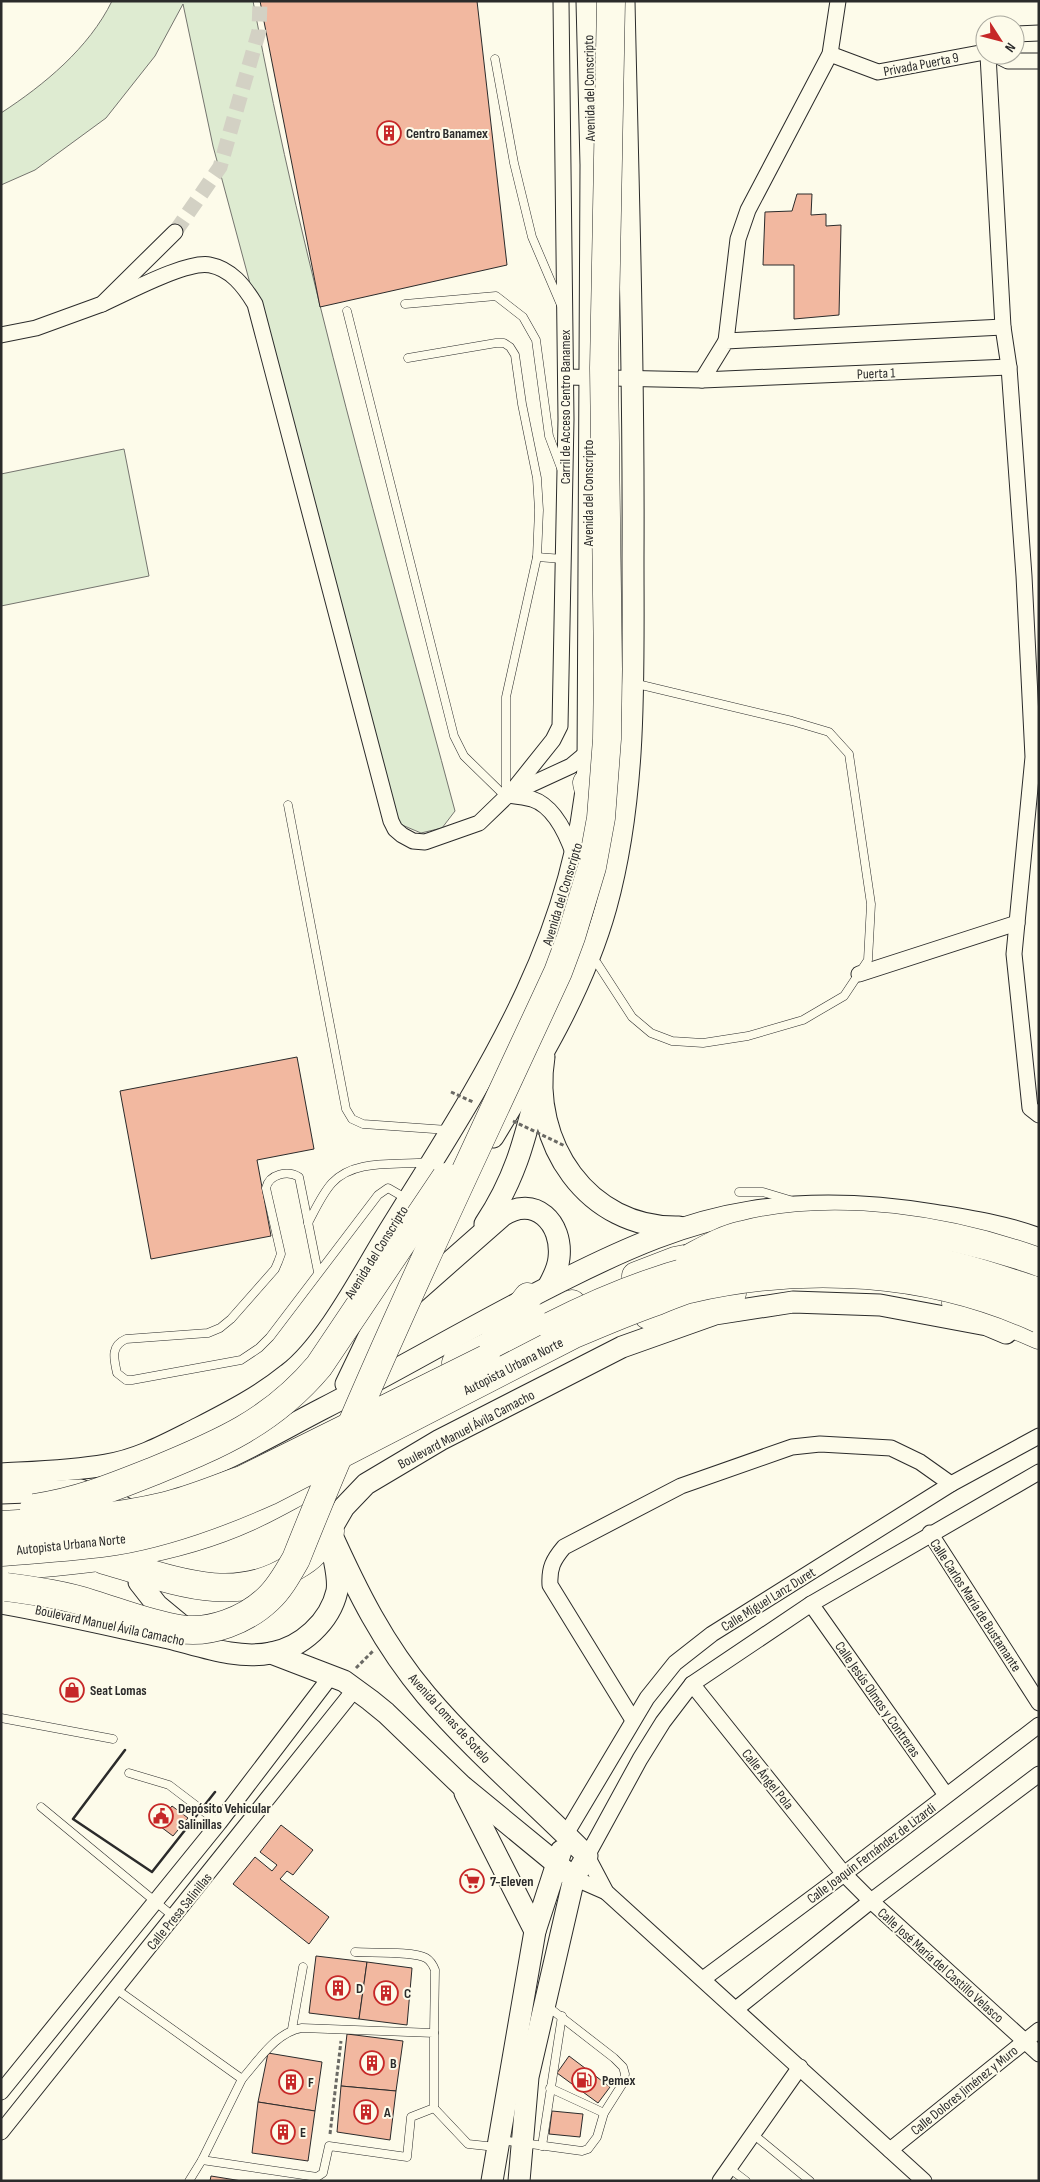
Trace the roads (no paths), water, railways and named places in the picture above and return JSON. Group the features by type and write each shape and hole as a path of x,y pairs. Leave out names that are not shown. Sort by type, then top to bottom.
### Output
{"highway":[{"path":"1,1586 72,1598 168,1627 194,1631 207,1630 225,1624 255,1609 268,1599 282,1582 296,1559 365,1393 422,1264 558,972 571,938 592,867 601,818 607,739 608,669 604,368 611,1"},
{"path":"1,1513 66,1503 100,1493 202,1451 235,1435 278,1408 307,1381 423,1214 484,1113 509,1066 555,967 571,924 588,859 594,823 587,784"},
{"path":"654,1282 704,1250 741,1235 813,1225 867,1226 931,1234 994,1248 1039,1262"},
{"path":"1,1526 113,1515 183,1496 258,1462 598,1290 675,1261 760,1245 836,1238 898,1242 970,1256 1039,1278"},
{"name":"Autopista Urbana Norte","path":"1,1526 53,1523 132,1513 203,1495 242,1480 308,1448 587,1308 654,1282 718,1262 768,1254 826,1250 888,1254 954,1266 1039,1292"},
{"name":"Autopista Urbana Norte","path":"1,1552 117,1541 159,1531 236,1506 269,1492 572,1336 610,1318 687,1290 765,1276 805,1273 870,1275 948,1287 1039,1319"},
{"name":"Boulevard Manuel Ávila Camacho","path":"1,1566 119,1555 190,1538 249,1517 589,1341 646,1316 712,1297 750,1290 796,1286 833,1285 889,1290 940,1299 978,1310 1039,1335"},
{"path":"490,1346 538,1292"},
{"path":"95,1558 198,1586 216,1588 250,1587 275,1578 312,1554 327,1519"}],"main road":[{"name":"Avenida del Conscripto","path":"1,1474 108,1465 138,1457 239,1408 292,1372 317,1345 452,1130 480,1083 537,974 560,909 575,858 587,784 589,751 591,165 587,1"},
{"path":"346,1384 371,1332 473,1170 545,1048 590,956 606,906 622,826 632,709 624,683 632,379 624,1"},
{"path":"528,991 555,967"},
{"path":"545,1048 541,1090 547,1125 559,1156 577,1182 596,1200 624,1216 655,1226 687,1227"},
{"path":"472,1243 501,1198 518,1161 542,1073"},
{"path":"1,1493 133,1488 165,1482 190,1473 238,1454 538,1292 621,1251 687,1227 749,1212 859,1205 902,1209 1008,1228 1039,1239"},
{"path":"371,1332 509,1212 525,1208 539,1212 551,1222 555,1228 559,1248 557,1269 538,1292"},
{"name":"Boulevard Manuel Ávila Camacho","path":"1,1603 70,1615 241,1654 271,1653 293,1645 313,1632 331,1605 337,1590 337,1572 327,1519 344,1507 366,1484 440,1440 622,1348 715,1314 793,1302 880,1305 987,1325 1039,1348"},
{"path":"149,1464 168,1444"},
{"name":"Avenida Lomas de Sotelo","path":"327,1519 364,1605 385,1639 425,1694 587,1856"},
{"path":"139,1582 147,1594 166,1614 213,1648"},
{"path":"271,1653 343,1682 386,1713 462,1786 574,1878"},
{"path":"462,1786 535,1931"},
{"path":"492,2181 535,1931 566,1834"},
{"path":"519,2181 532,2144 528,2077 574,1878 587,1856"}],"street":[{"name":"Carril de Acceso Centro Banamex","path":"507,796 553,740 560,726 566,377 561,1"},
{"path":"702,380 726,341 738,239 748,210 830,54 838,1"},
{"path":"1025,34 1039,33"},
{"name":"Privada Puerta 9","path":"830,54 878,72 975,54"},
{"path":"1025,61 1039,61"},
{"path":"989,65 1004,327 1009,367 1024,576 1033,757 1014,954 1030,1108 1039,1114"},
{"path":"102,304 175,232"},
{"path":"1,335 36,328 102,304 186,267 208,264 225,270 243,285 255,304 391,821 395,830 413,841 426,842 479,824 507,796 571,766 589,751"},
{"path":"726,341 1004,327"},
{"name":"Puerta 1","path":"566,377 702,380 1009,367"},
{"path":"507,796 534,799 547,809 561,824 575,858"},
{"path":"859,974 1017,923"},
{"name":"Calle Miguel Lanz Duret","path":"566,1834 647,1698 675,1663 712,1634 951,1484 1039,1436"},
{"path":"633,1720 550,1584 549,1570 564,1547 681,1486 792,1447 820,1444 891,1448 920,1462 951,1484"},
{"name":"Calle Miguel Lanz Duret","path":"587,1856 640,1759 663,1722 692,1684 810,1604 930,1533 1039,1472"},
{"name":"Calle Carlos María de Bustamante","path":"930,1533 1039,1703"},
{"name":"Calle Jesús Olmos y Contreras","path":"810,1604 946,1795"},
{"name":"Calle Presa Salinillas","path":"1,2092 219,1823 343,1682"},
{"name":"Calle Presa Salinillas","path":"1,2132 174,1917 343,1682"},
{"name":"Calle Ángel Pola","path":"692,1684 844,1874"},
{"name":"Calle Joaquín Fernández de Lizardi","path":"703,1979 1039,1725"},
{"path":"736,2009 871,1901 1039,1774"},
{"path":"587,1856 606,1892"},
{"name":"Calle José María del Castillo Velasco","path":"844,1874 871,1901 1039,2054"},
{"path":"574,1878 606,1892 924,2181"},
{"name":"Calle Dolores Jiménez y Muro","path":"890,2150 1039,2030"},
{"path":"725,2174 800,2067"}],"lane":[{"path":"495,59 514,163 532,237 565,316"},
{"path":"405,304 496,296 524,317 536,340 549,436 565,480"},
{"path":"347,311 454,736 464,756 507,796"},
{"path":"408,358 496,343 504,343 510,347 515,355 522,404 537,478 539,510 537,557 506,697 507,796"},
{"path":"537,557 563,559"},
{"path":"588,686 624,683 829,732 849,754 871,904 868,960 844,996 803,1020 748,1036 703,1043 672,1041 650,1033 632,1017 597,963 590,956"},
{"path":"288,805 346,1109 352,1119 363,1124 452,1130"},
{"path":"308,1224 331,1184 344,1172 371,1165 432,1162"},
{"path":"318,1272 299,1177 291,1174 270,1178 266,1188 280,1254 275,1269 231,1320 220,1328 208,1333 126,1339 120,1342 114,1352 116,1373 126,1380 132,1380 241,1360 259,1348 270,1337 318,1272 383,1190 393,1189 408,1200"},
{"path":"739,1192 775,1194 804,1207"},
{"path":"1,1718 113,1739"},
{"path":"129,1773 168,1784 219,1823"},
{"path":"41,1807 174,1917"},
{"path":"355,1952 413,1955 424,1957 432,1963 435,1970 434,2108 468,2144 532,2144 582,2151 588,2149 598,2137 604,2113 623,2083 623,2067 562,2016 544,2004"},
{"path":"292,2029 303,1967"},
{"path":"116,1990 242,2079"},
{"path":"532,2144 550,2088 562,2016"},
{"path":"189,2181 202,2160 242,2079 274,2043 292,2029 434,2033"},
{"path":"550,2088 604,2113"},
{"path":"202,2160 317,2177 323,2173 329,2146 407,2157 411,2118 434,2108"},
{"path":"752,2134 810,2181"},
{"path":"725,2174 746,2181"}],"tunnel":[{"path":"175,232 220,167 259,31 260,1"}],"place":[{"name":"Centro Banamex","path":"389,133"},
{"name":"Seat Lomas","path":"72,1690"},
{"name":"Depósito Vehicular Salinillas","path":"161,1816"},
{"name":"7-Eleven","path":"472,1881"},
{"name":"D","path":"338,1988"},
{"name":"C","path":"386,1993"},
{"name":"B","path":"372,2063"},
{"name":"Pemex","path":"584,2080"},
{"name":"F","path":"291,2082"},
{"name":"A","path":"366,2112"},
{"name":"E","path":"283,2132"}]}
